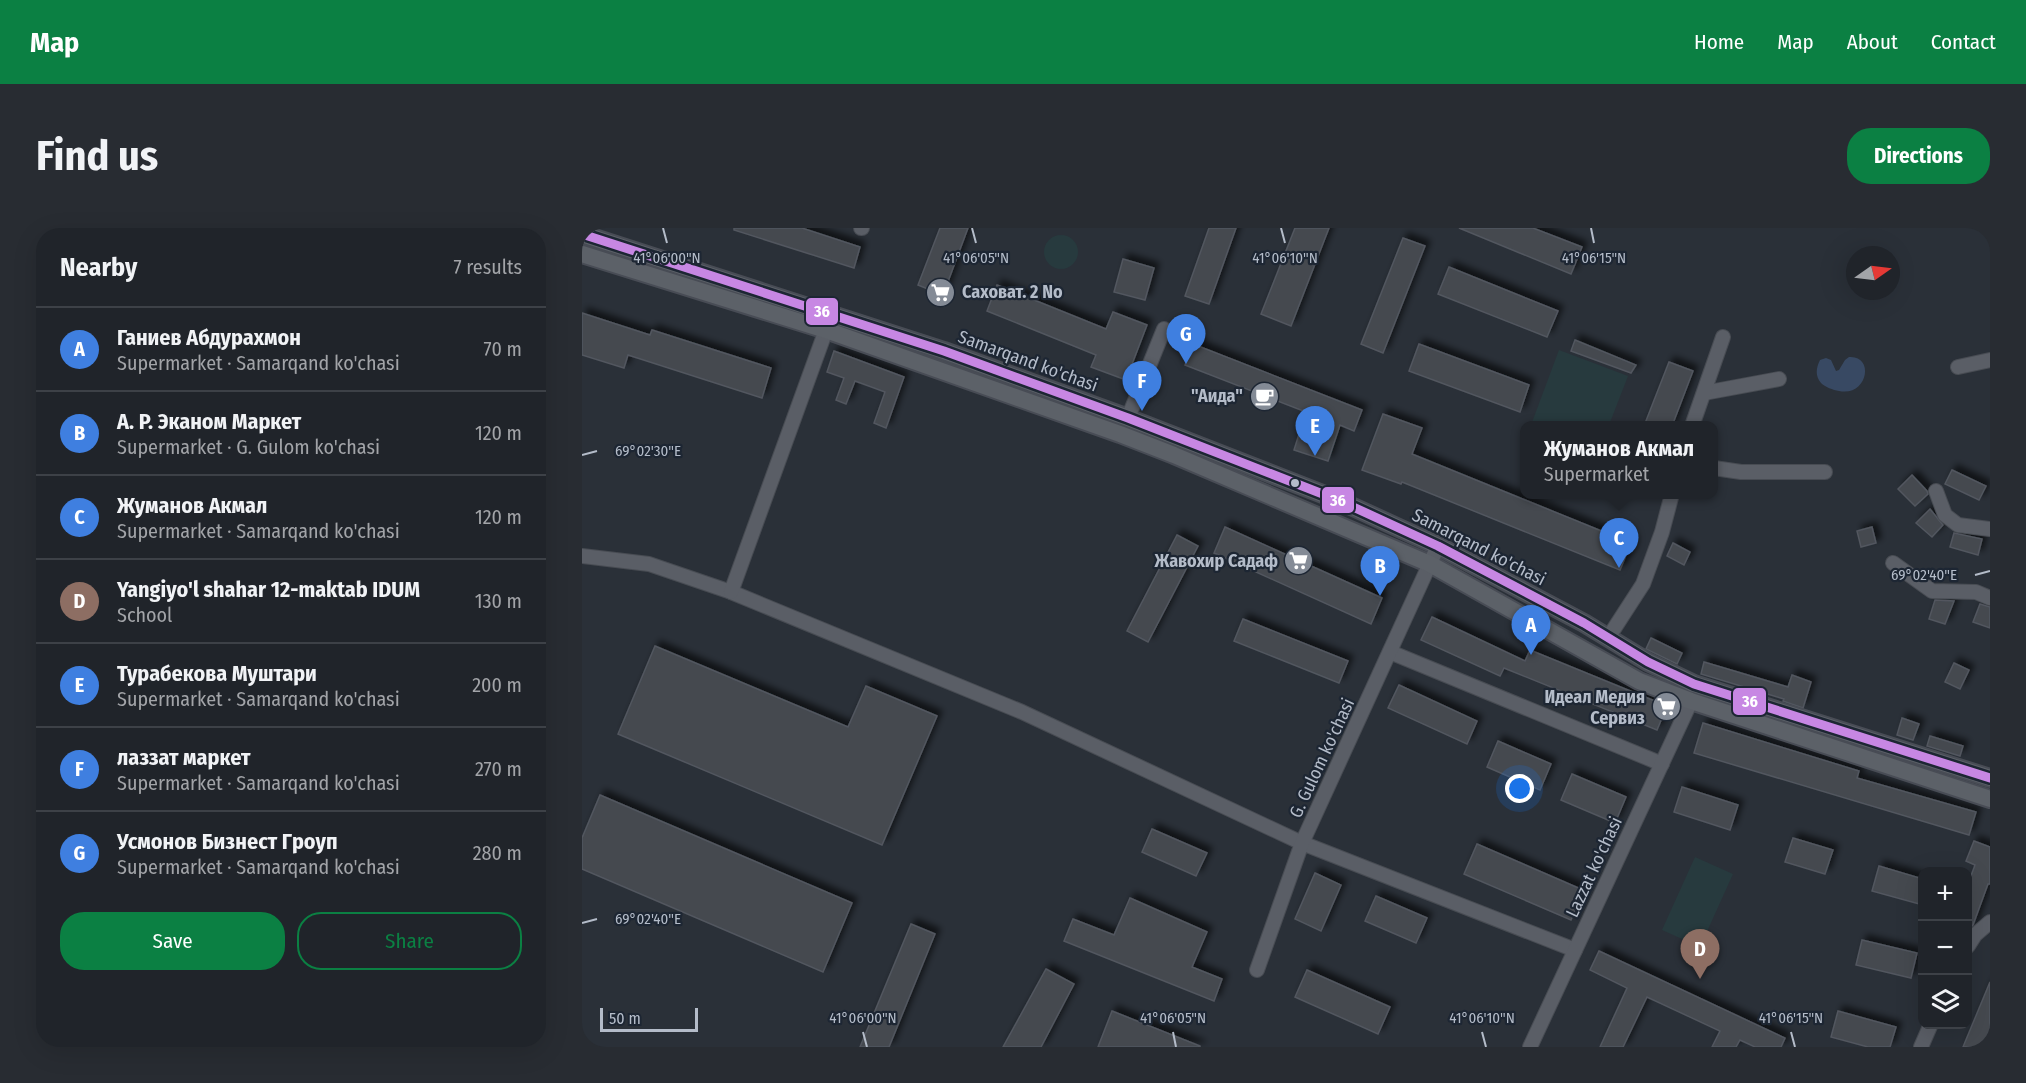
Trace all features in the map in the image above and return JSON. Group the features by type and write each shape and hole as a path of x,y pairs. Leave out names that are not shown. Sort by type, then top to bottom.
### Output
{"main road":[{"name":"Samarqand ko'chasi","path":"582,234 944,351 1128,418 1338,500 1438,546 1584,623 1648,662 1694,684 1990,778"},
{"name":"Samarqand ko'chasi","path":"582,254 826,330 1153,446 1430,564 1639,681 1691,701 1990,799"},
{"path":"826,330 831,313"}],"street":[{"path":"1128,418 1164,329"},
{"path":"731,592 826,330"},
{"path":"1694,421 1723,337"},
{"path":"1958,367 1990,360"},
{"path":"1704,393 1779,379"},
{"path":"1718,469 1741,472 1825,472"},
{"path":"1936,491 1945,515 1958,525 1990,529"},
{"path":"1608,638 1642,584 1662,532 1671,499"},
{"name":"G. Gulom ko'chasi","path":"1257,970 1302,843 1438,546"},
{"path":"582,556 649,564 731,592 1022,712 1302,843 1575,950"},
{"path":"1893,562 1932,591 1976,591 1990,598"},
{"path":"1390,652 1662,764"},
{"name":"Lazzat ko'chasi","path":"1530,1047 1691,701"},
{"path":"1972,940 1990,921"},
{"path":"1921,1047 1929,1029"}],"green space":[{"path":"1061,235 1073,240 1078,252 1073,264 1061,269 1049,264 1044,252 1049,240"},
{"path":"1559,350 1628,376 1611,421 1532,421"},
{"path":"1695,857 1733,874 1700,947 1662,930"}],"water":[{"path":"1849,357 1857,358 1865,368 1865,376 1856,388 1839,391 1821,383 1817,372 1820,360 1826,358 1831,360 1836,371"}],"building":[{"path":"734,228 802,228 860,247 854,268 734,230"},
{"path":"940,228 968,228 943,295 918,285"},
{"path":"1209,228 1236,228 1209,304 1185,296"},
{"path":"1295,228 1329,228 1291,326 1261,314"},
{"path":"1459,228 1533,228 1582,247 1571,274"},
{"path":"1403,238 1425,246 1383,353 1361,344"},
{"path":"1123,259 1154,268 1145,300 1114,292"},
{"path":"1449,267 1558,311 1547,337 1438,294"},
{"path":"997,285 1106,329 1113,312 1147,325 1126,380 1091,367 1096,355 987,311"},
{"path":"582,313 650,335 652,330 771,368 762,398 628,355 624,368 582,355"},
{"path":"1575,340 1636,365 1631,373 1571,351"},
{"path":"1193,344 1362,410 1354,431 1340,425 1328,461 1294,450 1306,412 1185,365"},
{"path":"1419,344 1529,385 1520,412 1409,371"},
{"path":"834,351 904,377 886,428 874,423 885,392 855,381 846,404 836,400 844,378 827,372"},
{"path":"1669,362 1693,371 1674,421 1646,421"},
{"path":"1383,414 1422,428 1412,454 1631,543 1620,570 1402,482 1401,484 1362,470"},
{"path":"1952,470 1986,486 1979,500 1945,484"},
{"path":"1912,475 1928,494 1915,506 1898,489"},
{"path":"1930,509 1943,525 1932,537 1916,523"},
{"path":"1225,527 1382,598 1371,624 1214,553"},
{"path":"1872,527 1876,543 1861,547 1857,531"},
{"path":"1954,533 1982,539 1978,555 1950,547"},
{"path":"1177,535 1198,546 1148,642 1127,631"},
{"path":"1673,543 1690,552 1684,565 1667,556"},
{"path":"1935,600 1954,601 1945,624 1929,619"},
{"path":"1980,604 1990,607 1990,628 1973,622"},
{"path":"1432,617 1525,661 1530,650 1667,706 1657,730 1504,668 1500,676 1421,640"},
{"path":"1243,619 1348,661 1339,683 1234,641"},
{"path":"1651,638 1682,653 1677,664 1646,649"},
{"path":"655,646 848,727 866,686 937,716 882,845 618,734"},
{"path":"1704,662 1788,687 1792,675 1811,682 1803,708 1783,701 1784,699 1701,674"},
{"path":"1954,663 1969,670 1960,689 1945,682"},
{"path":"1399,685 1477,721 1467,744 1388,708"},
{"path":"1902,718 1919,724 1913,740 1897,735"},
{"path":"1703,723 1859,771 1857,778 1976,812 1969,835 1694,753"},
{"path":"1930,736 1963,746 1960,756 1927,746"},
{"path":"1498,741 1551,764 1540,790 1487,767"},
{"path":"1572,774 1626,797 1615,823 1561,800"},
{"path":"1682,787 1738,805 1730,830 1674,812"},
{"path":"600,795 852,903 823,972 582,869 582,838"},
{"path":"1152,829 1207,853 1196,876 1142,852"},
{"path":"1793,838 1833,850 1825,874 1785,862"},
{"path":"1974,841 1990,847 1990,884 1988,884 1972,926 1972,873 1975,865 1966,861"},
{"path":"1477,844 1583,890 1571,920 1464,874"},
{"path":"1879,866 1918,878 1918,904 1872,891"},
{"path":"1315,873 1341,885 1321,931 1295,919"},
{"path":"1376,896 1427,918 1416,943 1365,921"},
{"path":"1130,898 1207,932 1192,967 1222,979 1214,1001 1064,941 1073,919 1114,935"},
{"path":"911,924 935,934 889,1047 860,1047"},
{"path":"1862,940 1917,953 1911,978 1856,965"},
{"path":"1599,951 1785,1038 1781,1047 1755,1047 1740,1040 1736,1047 1712,1047 1720,1031 1647,997 1623,1047 1600,1047 1627,988 1590,970"},
{"path":"1046,969 1074,984 1041,1047 1003,1047"},
{"path":"1307,970 1390,1007 1378,1034 1295,997"},
{"path":"1990,982 1990,1047 1963,1047"},
{"path":"1112,1011 1200,1046 1200,1047 1098,1047"},
{"path":"1838,1011 1896,1027 1890,1047 1868,1047 1831,1037"}],"transit line":[{"name":"36","path":"582,234 944,351 1128,418 1338,500 1438,546 1584,623 1648,662 1694,684 1990,778"}],"place":[{"name":"Саховат. 2 No","path":"941,292"},
{"name":"Усмонов Бизнест Гроуп","path":"1186,364"},
{"name":"\"Аида\"","path":"1264,396"},
{"name":"лаззат маркет","path":"1142,411"},
{"name":"Турабекова Муштари","path":"1315,456"},
{"name":"Жавохир Садаф","path":"1299,561"},
{"name":"Жуманов Акмал","path":"1619,568"},
{"name":"А. Р. Эканом Маркет","path":"1380,596"},
{"name":"Ганиев Абдурахмон","path":"1531,655"},
{"name":"Идеал Медия Сервиз","path":"1666,707"},
{"name":"Yangiyo'l shahar 12-maktab IDUM","path":"1700,979"}]}
